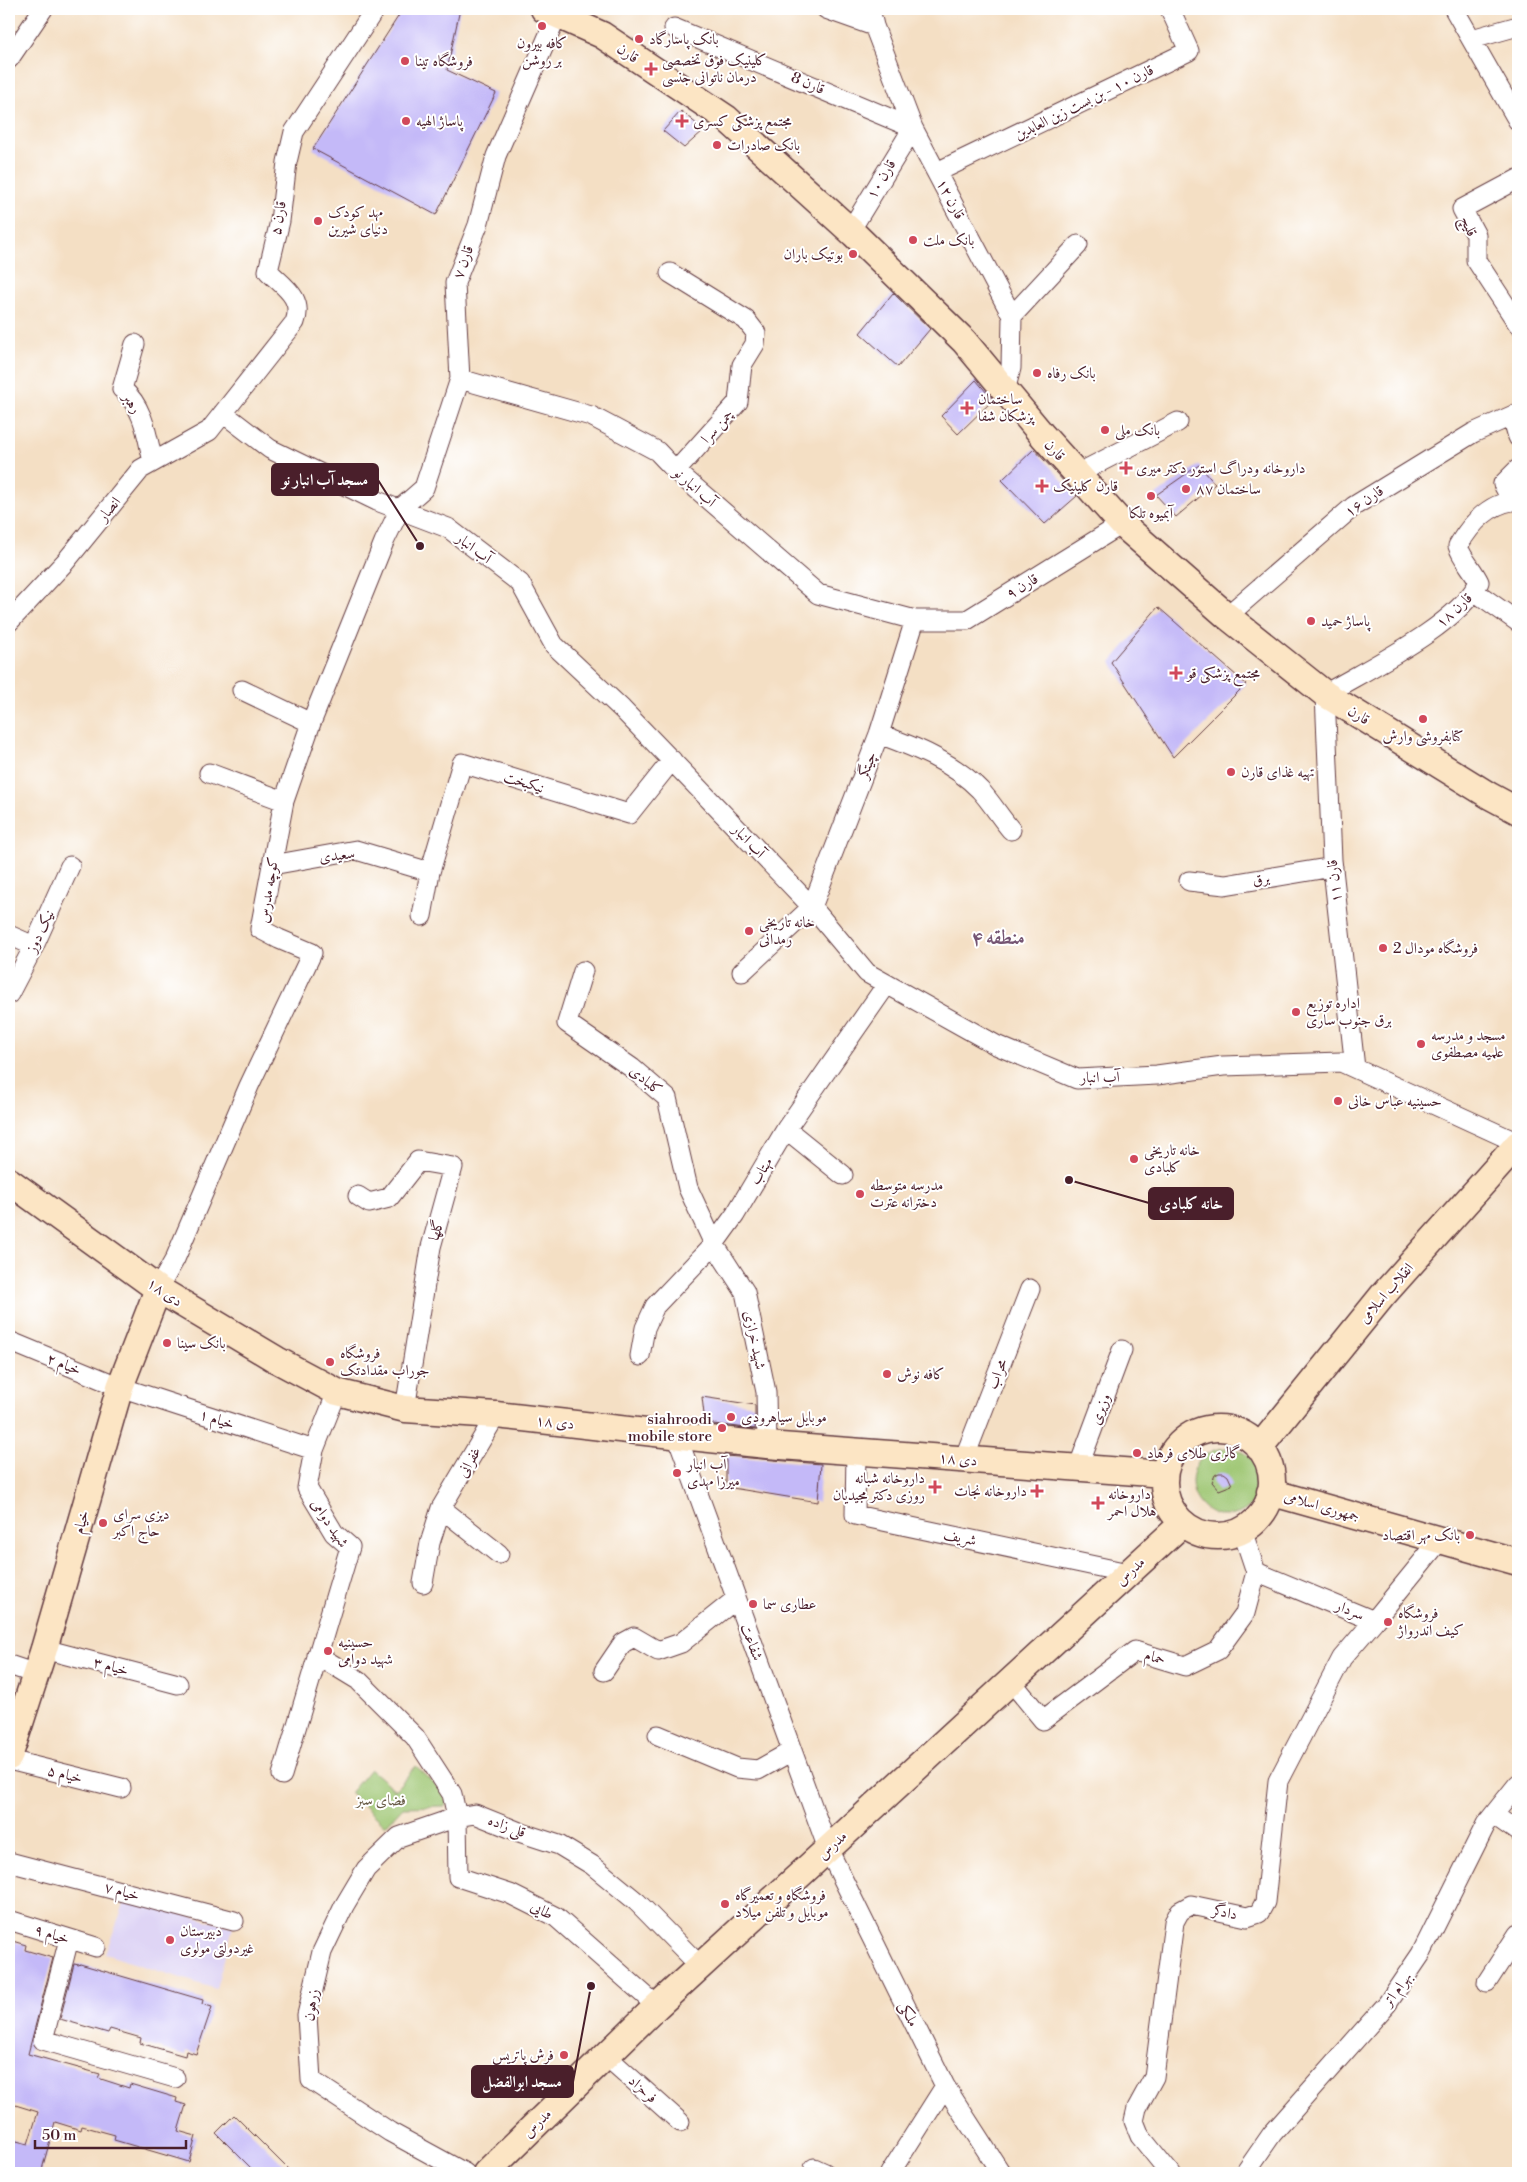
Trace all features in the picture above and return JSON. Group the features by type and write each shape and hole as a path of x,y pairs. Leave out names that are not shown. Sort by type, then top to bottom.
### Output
{"main road":[{"name":"قارن","path":"554,11 602,36 726,118 850,230 964,341 1005,391 1122,524 1228,616 1325,694 1490,796 1518,811"},
{"name":"انقلاب اسلامی","path":"1259,1448 1383,1295 1518,1144"},
{"name":"۱۸ دی","path":"9,1181 158,1289 277,1360 337,1392 405,1408 496,1415 677,1436 1164,1474"},
{"name":"خیام","path":"11,1745 44,1649 120,1387 158,1289"},
{"path":"1215,1428 1240,1433 1259,1448 1270,1468 1270,1492 1265,1507 1255,1520 1242,1530 1227,1535 1211,1535 1196,1531 1183,1523 1171,1509 1165,1492 1164,1474 1173,1451 1181,1442 1203,1430 1215,1428"},
{"name":"جمهوری اسلامی","path":"1270,1492 1518,1562"},
{"name":"مدرس","path":"486,2173 657,2006 1183,1523"}],"street":[{"path":"9,59 43,9"},
{"name":"قارن ۵","path":"222,414 295,322 299,312 296,299 268,271 280,221 287,162 294,132 375,9"},
{"path":"826,9 872,17"},
{"name":"قارن ۱۰ - بن بست زین العابدین","path":"936,172 1189,51 1170,9"},
{"path":"1454,9 1518,121"},
{"name":"قارن ٧","path":"400,509 424,488 460,379 455,283 478,225 496,156 554,11"},
{"name":"قارن ۱۲","path":"872,17 913,128 1012,316 1011,368 1005,391"},
{"path":"1472,39 1518,26"},
{"name":"قارن 8","path":"674,28 913,128"},
{"name":"قارن ١٠","path":"850,230 913,128"},
{"name":"قلیچ","path":"1518,179 1462,209 1476,236 1476,260 1518,324"},
{"path":"1012,316 1078,245"},
{"name":"چمن سرا","path":"670,274 746,320 756,333 756,344 742,365 738,402 676,470"},
{"name":"رهبر","path":"135,344 122,389 130,395 140,410 153,462"},
{"name":"آب انبار نو","path":"460,379 591,416 657,451 676,470 818,594 915,620"},
{"name":"انصار","path":"9,622 66,561 141,469 209,431 222,414"},
{"name":"آب انبار","path":"222,414 270,449 377,501 448,528 520,583 554,645 622,709 672,760 812,907 867,973 886,984 996,1045 1077,1079 1157,1075 1223,1066 1341,1062 1518,1144"},
{"path":"1515,414 1518,437"},
{"name":"قارن ۱۶","path":"1228,616 1354,506 1473,433 1515,414"},
{"path":"1077,474 1178,422"},
{"path":"1515,502 1504,484 1518,470"},
{"name":"قارن ۱۸","path":"1325,694 1447,620 1474,591 1479,582 1472,568 1461,555 1458,546 1468,530 1482,516 1500,503 1515,502"},
{"name":"کوچه مدرس","path":"158,1289 175,1259 249,1086 312,953 279,940 260,929 284,801 311,723 384,542 400,509"},
{"name":"قارن ٩","path":"915,620 967,620 1122,524"},
{"path":"1474,591 1518,622"},
{"name":"چیتگر","path":"812,907 879,734 915,620"},
{"path":"242,690 311,723"},
{"name":"قارن ۱۱","path":"1325,694 1333,867 1355,1068"},
{"path":"879,734 919,748 958,773 980,790 1010,830"},
{"name":"نیکبخت","path":"430,872 462,763 629,814 672,760"},
{"path":"209,773 284,801"},
{"name":"سعیدی","path":"272,865 356,850 430,872"},
{"name":"نیک دوز","path":"9,994 34,946 70,866"},
{"name":"برق","path":"1189,881 1226,885 1333,867"},
{"path":"422,916 430,872"},
{"path":"742,972 812,907"},
{"path":"9,935 34,946"},
{"name":"کلبادی","path":"583,971 568,1023 632,1068 667,1098 688,1188 714,1244"},
{"name":"مهتاب","path":"640,1356 645,1328 655,1306 714,1244 735,1215 786,1129 886,984"},
{"path":"786,1129 844,1175"},
{"name":"گلها","path":"358,1196 369,1203 389,1198 418,1161 453,1167 431,1247 405,1408"},
{"name":"شهید خرازی","path":"714,1244 745,1292 766,1392 767,1444"},
{"name":"محراب","path":"964,1459 1030,1289"},
{"name":"خیام ۲","path":"9,1342 120,1387"},
{"name":"وزیری","path":"1078,1468 1122,1350"},
{"name":"خیام ۱","path":"120,1387 314,1450"},
{"name":"شهید دوامی","path":"317,1655 350,1547 334,1533 307,1488 314,1450 337,1392"},
{"name":"غفرانی","path":"423,1583 430,1543 442,1508 496,1415"},
{"name":"شفاعت","path":"677,1436 828,1849"},
{"name":"شریف","path":"856,1450 855,1515 1128,1573"},
{"path":"442,1508 500,1554"},
{"path":"1242,1530 1256,1572"},
{"name":"سردار","path":"1256,1572 1374,1620 1440,1540"},
{"name":"حمام","path":"1011,1680 1043,1720 1135,1651 1185,1666 1218,1650 1245,1614 1256,1572"},
{"path":"604,1671 623,1642 634,1637 658,1651 681,1643 736,1599"},
{"name":"دادگر","path":"1170,2173 1140,2136 1134,2120 1136,2108 1154,2077 1174,1922 1180,1911 1191,1905 1247,1917 1259,1913 1265,1902 1278,1781 1342,1658 1374,1620"},
{"name":"خیام ۳","path":"44,1649 178,1684"},
{"path":"282,1775 317,1655 358,1680 415,1737 452,1794 457,1817"},
{"path":"9,1665 36,1674"},
{"path":"658,1735 737,1768 758,1770 792,1751"},
{"name":"خیام ۵","path":"11,1745 121,1788"},
{"name":"بهرام اتر","path":"1245,2173 1272,2134 1387,2004 1421,1954 1486,1824 1518,1784"},
{"name":"قلی زاده","path":"457,1817 475,1814 522,1833 559,1845 592,1866 637,1902 700,1966"},
{"path":"1494,1815 1518,1832"},
{"name":"طایی","path":"457,1817 458,1876 510,1894 556,1918 657,2006"},
{"name":"زرهون","path":"457,1817 399,1837 366,1869 344,1906 322,1952 307,2014 311,2080 390,2132 464,2173"},
{"name":"ملکی","path":"828,1849 945,2086 1001,2173"},
{"name":"خیام ۷","path":"9,1862 234,1921"},
{"name":"خیام ۹","path":"9,1920 96,1947"},
{"path":"1487,1982 1518,1934"},
{"path":"69,1939 43,2040 174,2078"},
{"name":"فرحزاد","path":"605,2055 680,2122"},
{"path":"890,2173 945,2086"}],"shaded area":[{"name":"دبیرستان غیردولتی مولوی","path":"126,1899 233,1927 216,1989 105,1954"}],"green space":[{"path":"1226,1448 1239,1451 1250,1458 1257,1469 1260,1482 1257,1495 1250,1506 1239,1513 1226,1516 1213,1513 1202,1506 1195,1495 1192,1482 1195,1469 1202,1458 1213,1451"},
{"name":"فضای سبز","path":"416,1766 448,1796 445,1806 403,1807 385,1826 350,1793 370,1769 395,1790"}],"building":[{"name":"پاساژ الهیه","path":"403,9 460,9 447,70 496,93 436,215 313,149"},
{"name":"مجتمع پزشکی کسری","path":"681,111 704,130 684,148 663,131"},
{"path":"893,293 930,329 898,367 860,333"},
{"name":"ساختمان پزشکان شفا","path":"976,380 993,400 958,434 941,416"},
{"name":"قارن کلینیک","path":"1034,449 1077,496 1045,524 1002,480"},
{"name":"ساختمان ٨٧","path":"1199,465 1215,484 1176,517 1156,495"},
{"name":"مجتمع پزشکی قو","path":"1158,607 1246,684 1173,757 1111,662"},
{"name":"موبایل سیاهرودی","path":"702,1397 755,1405 755,1429 705,1423"},
{"path":"726,1456 821,1464 818,1502 726,1487"},
{"path":"1224,1473 1228,1476 1232,1485 1219,1490 1212,1482 1215,1475"},
{"path":"9,1940 26,1945 25,1950 53,1958 28,2054 100,2074 98,2078 129,2088 130,2084 177,2098 176,2102 186,2105 178,2131 196,2136 189,2162 114,2140 115,2135 82,2126 81,2130 55,2122 41,2173 9,2173 9,2139 28,2144 38,2112 9,2103"},
{"path":"74,1964 80,1964 203,2000 202,2004 212,2007 196,2054 186,2051 185,2056 140,2043 141,2038 110,2029 108,2033 60,2019"},
{"path":"234,2115 292,2173 256,2173 216,2133"}],"place":[{"name":"کافه بیرون بر روشن","path":"542,26"},
{"name":"بانک پاسارگاد","path":"639,39"},
{"name":"فروشگاه تینا","path":"405,61"},
{"name":"کلینیک فوق تخصصی درمان ناتوانی جنسی","path":"651,69"},
{"name":"پاساژ الهیه","path":"406,121"},
{"name":"مجتمع پزشکی کسری","path":"682,121"},
{"name":"بانک صادرات","path":"717,145"},
{"name":"مهد کودک دنیای شیرین","path":"318,221"},
{"name":"بانک ملت","path":"913,240"},
{"name":"بوتیک باران","path":"853,254"},
{"name":"بانک رفاه","path":"1037,373"},
{"name":"ساختمان پزشکان شفا","path":"967,408"},
{"name":"بانک ملی","path":"1105,430"},
{"name":"داروخانه ودراگ استور دکتر میری","path":"1126,468"},
{"name":"قارن کلینیک","path":"1042,486"},
{"name":"ساختمان ٨٧","path":"1186,489"},
{"name":"آبمیوه تلکا","path":"1151,496"},
{"name":"مسجد آب انبار نو","path":"420,546"},
{"name":"پاساژ حمید","path":"1311,621"},
{"name":"مجتمع پزشکی قو","path":"1176,673"},
{"name":"کتابفروشی وارش","path":"1423,719"},
{"name":"تهیه غذای قارن","path":"1231,772"},
{"name":"خانه تاریخی رمدانی","path":"749,931"},
{"name":"فروشگاه مودال 2","path":"1383,948"},
{"name":"اداره توزیع برق جنوب ساری","path":"1296,1012"},
{"name":"مسجد و مدرسه علمیه مصطفوی","path":"1421,1044"},
{"name":"حسینیه عباس خانی","path":"1338,1101"},
{"name":"خانه تاریخی کلبادی","path":"1134,1159"},
{"name":"خانه کلبادی","path":"1069,1180"},
{"name":"مدرسه متوسطه دخترانه عترت","path":"860,1194"},
{"name":"بانک سینا","path":"167,1343"},
{"name":"فروشگاه جوراب مقدادتک","path":"330,1362"},
{"name":"کافه نوش","path":"887,1374"},
{"name":"موبایل سیاهرودی","path":"731,1417"},
{"name":"siahroodi mobile store","path":"722,1428"},
{"name":"گالری طلای فرهاد","path":"1137,1453"},
{"name":"آب انبار میرزا مهدی","path":"677,1473"},
{"name":"داروخانه شبانه روزی دکتر مجیدیان","path":"935,1487"},
{"name":"داروخانه نجات","path":"1037,1491"},
{"name":"داروخانه هلال احمر","path":"1098,1503"},
{"name":"دیزی سرای حاج اکبر","path":"103,1523"},
{"name":"بانک مهر اقتصاد","path":"1470,1535"},
{"name":"عطاری سما","path":"753,1604"},
{"name":"فروشگاه کیف اندرواژ","path":"1388,1622"},
{"name":"حسینیه شهید دوامی","path":"328,1651"},
{"name":"فروشگاه و تعمیرگاه موبایل و تلفن میلاد","path":"725,1904"},
{"name":"دبیرستان غیردولتی مولوی","path":"170,1940"},
{"name":"مسجد ابوالفضل","path":"591,1986"},
{"name":"فرش پاتریس","path":"564,2055"}],"district":[{"name":"منطقه ۴","path":"998,937"}]}
